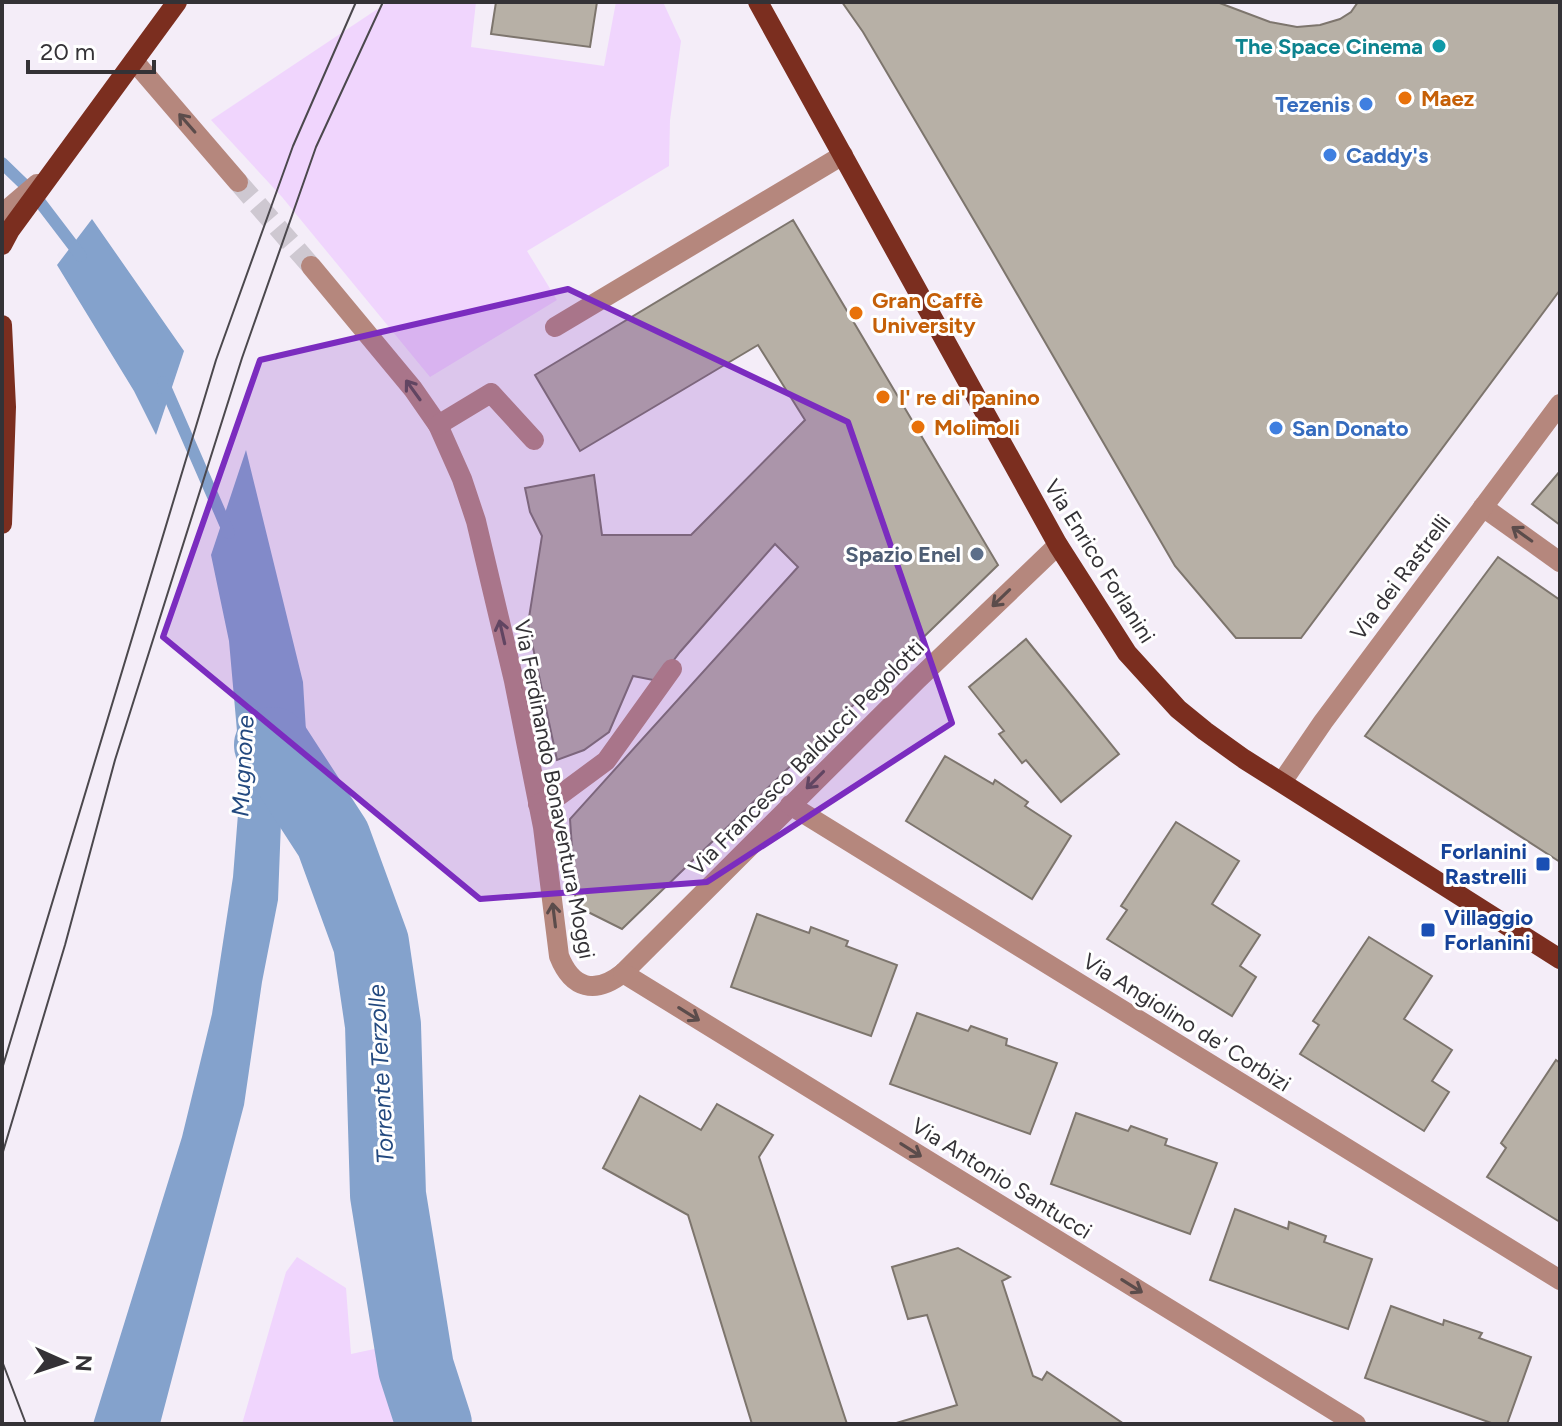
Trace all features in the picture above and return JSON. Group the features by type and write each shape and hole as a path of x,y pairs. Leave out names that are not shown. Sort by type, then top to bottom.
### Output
{"main road":[{"path":"4,238 177,2"},
{"name":"Via Enrico Forlanini","path":"758,2 1058,545 1113,633 1142,671 1178,709 1244,759 1560,959"},
{"path":"2,325 6,407 2,524"}],"street":[{"path":"134,61 238,182"},
{"path":"555,327 843,155"},
{"name":"Via Ferdinando Bonaventura Moggi","path":"311,266 377,343 438,425 462,479 476,521 514,681 538,804 559,956 566,973 581,984"},
{"path":"438,425 491,393 534,440"},
{"name":"Via dei Rastrelli","path":"1282,782 1560,404"},
{"path":"1483,507 1560,562"},
{"name":"Via Francesco Balducci Pegolotti","path":"581,984 601,986 623,973 790,805 1058,545"},
{"path":"538,804 560,795 606,761 672,669"},
{"name":"Via Angiolino de' Corbizi","path":"790,805 1560,1280"},
{"name":"Via Antonio Santucci","path":"623,973 1356,1424"}],"highlighted area":[{"path":"568,289 848,422 952,723 707,882 480,899 163,637 260,360"}],"shaded area":[{"path":"388,2 476,2 471,47 604,66 616,2 663,2 681,41 670,120 669,166 527,251 557,300 430,377 282,197 211,120"},
{"path":"297,1257 346,1288 351,1354 393,1345 421,1424 242,1424 286,1272"}],"water":[{"path":"92,219 184,351 156,435 134,391 57,265"},
{"path":"246,450 303,682 306,731 281,822 278,900 244,1105 160,1424 93,1424 182,1137 212,1014 233,877 241,776 229,641 211,555"}],"building":[{"path":"496,2 597,2 590,47 491,34"},
{"name":"San Donato","path":"842,2 1217,2 1270,22 1297,27 1340,19 1351,12 1358,2 1560,2 1560,290 1301,638 1236,638 1175,566 863,32"},
{"path":"793,220 998,565 622,929 576,906 570,819 798,567 775,544 658,681 633,676 609,732 584,750 557,760 528,624 542,536 530,512 525,488 594,475 602,535 691,535 805,420 758,345 580,451 535,375"},
{"path":"1560,471 1560,525 1532,504"},
{"path":"1498,557 1560,600 1560,862 1365,736"},
{"path":"1026,639 1119,754 1061,802 1026,760 1022,763 999,734 1004,731 969,687"},
{"path":"945,756 993,784 995,780 1028,802 1025,806 1071,836 1032,899 906,821"},
{"path":"1176,822 1239,861 1212,904 1260,935 1240,966 1256,977 1232,1016 1107,939 1127,910 1121,906"},
{"path":"757,914 809,933 811,927 848,941 846,946 897,965 871,1036 731,987"},
{"path":"1369,937 1432,976 1404,1019 1452,1050 1432,1081 1449,1092 1424,1131 1300,1054 1319,1025 1313,1021"},
{"path":"917,1013 968,1031 971,1026 1007,1039 1006,1045 1057,1063 1030,1134 890,1084"},
{"path":"1556,1060 1560,1063 1560,1222 1487,1177 1506,1148 1501,1143"},
{"path":"640,1096 701,1130 717,1104 773,1135 759,1157 847,1424 752,1424 688,1215 603,1168"},
{"path":"1076,1113 1128,1131 1131,1126 1167,1139 1165,1145 1217,1163 1190,1234 1051,1184"},
{"path":"1235,1209 1288,1229 1289,1222 1326,1236 1324,1242 1372,1259 1348,1329 1210,1280"},
{"path":"958,1248 1010,1277 1002,1281 1033,1376 1042,1380 1047,1372 1124,1424 893,1424 957,1405 927,1315 908,1319 892,1267"},
{"path":"1391,1306 1443,1325 1444,1320 1482,1333 1479,1338 1531,1357 1507,1424 1494,1424 1365,1378"}],"waterway":[{"name":"Mugnone","path":"2,163 33,193 81,256"},
{"name":"Mugnone","path":"163,382 229,533"},
{"name":"Torrente Terzolle","path":"272,745 333,839 371,943 383,1025 388,1195 416,1368 434,1424"}],"tunnel":[{"path":"238,182 311,266"}],"tram line":[{"path":"2,1069 216,360 293,146 356,2"},
{"path":"2,1155 65,945 115,760 242,358 316,147 383,2"},
{"path":"2,1361 26,1424"}],"place":[{"name":"The Space Cinema","path":"1439,46"},
{"name":"Maez","path":"1405,98"},
{"name":"Tezenis","path":"1366,104"},
{"name":"Caddy's","path":"1330,155"},
{"name":"Gran Caffè University","path":"856,313"},
{"name":"I' re di' panino","path":"883,397"},
{"name":"Molimoli","path":"918,427"},
{"name":"San Donato","path":"1276,428"},
{"name":"Spazio Enel","path":"977,554"},
{"name":"Forlanini Rastrelli","path":"1543,864"},
{"name":"Villaggio Forlanini","path":"1428,930"}]}
